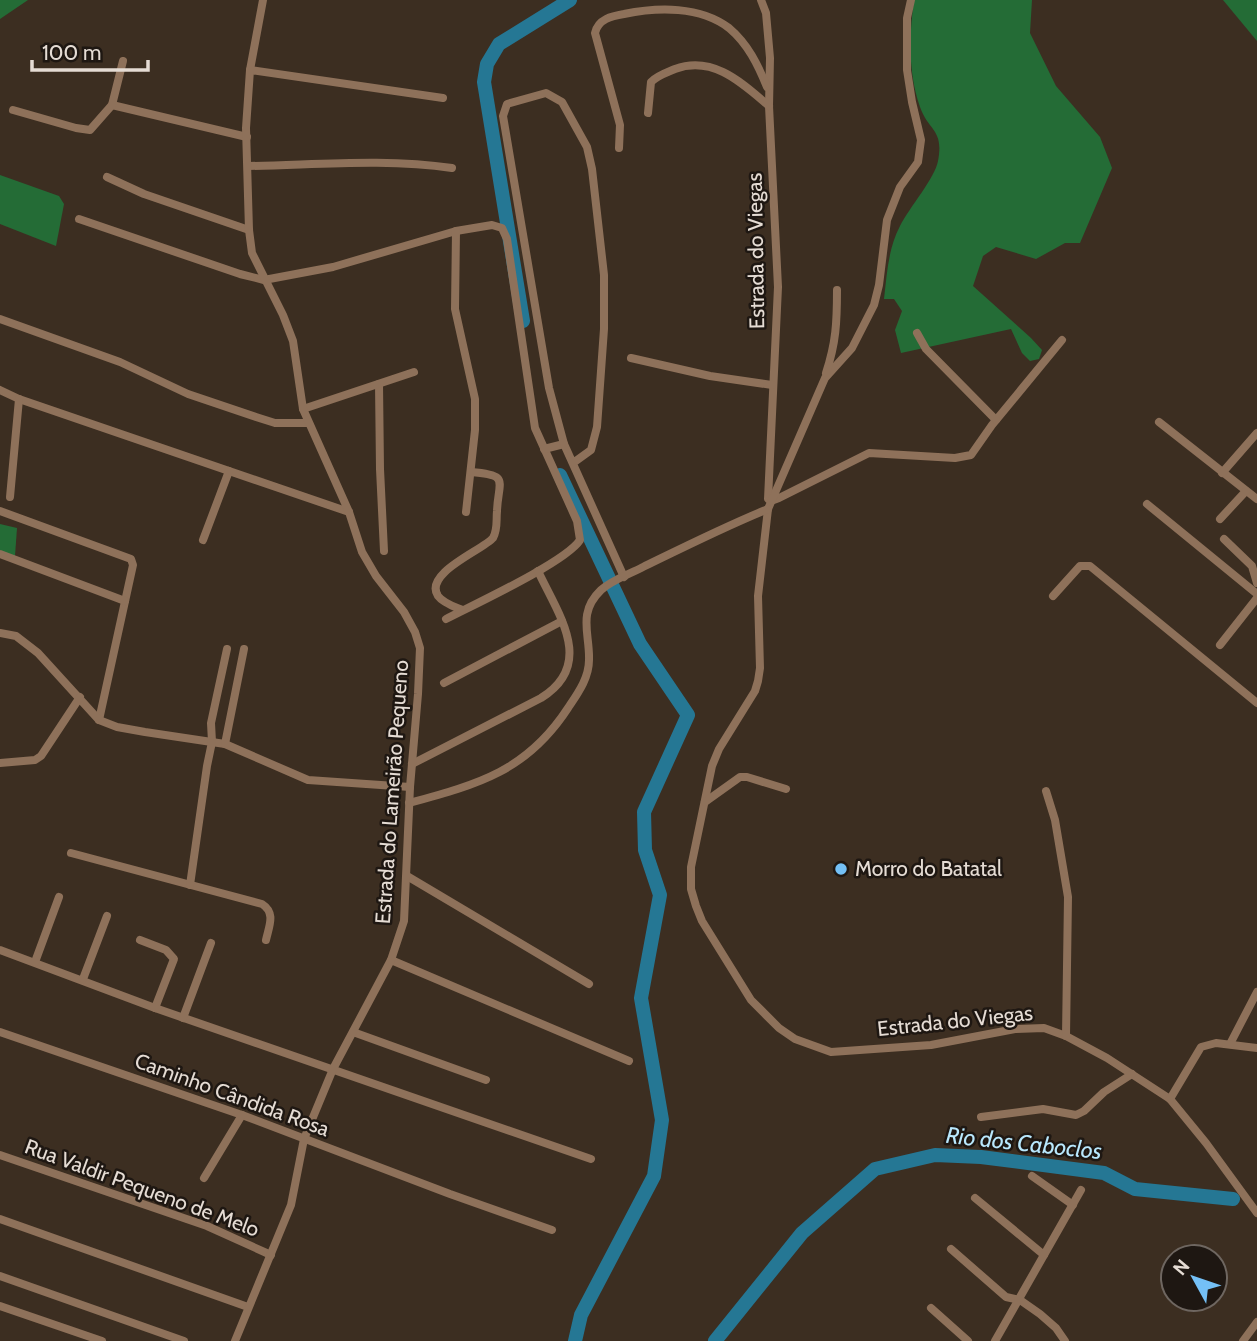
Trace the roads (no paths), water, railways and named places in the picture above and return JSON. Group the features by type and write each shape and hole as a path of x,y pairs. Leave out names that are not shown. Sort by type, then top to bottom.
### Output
{"street":[{"name":"Estrada do Lameirão Pequeno","path":"235,1341 291,1205 304,1139 333,1069 391,960 404,921 420,648 404,612 376,576 362,552 349,512 303,409 293,341 252,253 247,137 250,70 263,0"},
{"name":"Estrada do Viegas","path":"761,0 768,27 778,287 766,490 770,505"},
{"name":"Estrada do Viegas","path":"911,0 907,18 907,70 921,140 918,162 900,187 887,220 874,306 852,348 825,378 770,505 758,596 758,681 712,766 691,867 691,889 709,932 751,1000 779,1028 795,1039 831,1052 931,1045 1015,1029 1044,1028 1066,1036 1107,1058 1170,1099 1257,1213"},
{"path":"619,148 620,125 595,33 599,23 614,16 654,8 709,17 728,28 751,53 770,92"},
{"path":"13,110 87,131 94,127 112,105 123,61"},
{"path":"648,113 651,82 657,76 695,63 726,73 769,106"},
{"path":"250,70 443,98"},
{"path":"573,463 591,450 597,427 604,329 604,275 587,147 562,102 546,93 507,104 503,116 546,375 564,444 623,578"},
{"path":"112,105 247,137"},
{"path":"248,166 385,163 452,168"},
{"path":"107,177 144,194 249,230"},
{"path":"79,219 264,280 333,267 456,231 498,225 505,232 536,428 577,521 580,534 574,548 538,571 446,619"},
{"path":"456,231 455,309 475,399 475,430 466,512"},
{"path":"825,378 838,327 836,290"},
{"path":"0,319 120,362 188,394 256,417 275,423 308,423"},
{"path":"917,333 926,349 996,420"},
{"path":"409,803 500,773 533,750 563,715 581,688 590,659 585,631 588,613 601,589 869,453 966,457 976,449 996,420 1062,340"},
{"path":"631,358 710,376 772,385"},
{"path":"303,409 414,372"},
{"path":"379,384 384,551"},
{"path":"0,390 19,400 349,512"},
{"path":"10,497 19,400"},
{"path":"1158,422 1257,499"},
{"path":"1222,473 1257,433"},
{"path":"544,449 564,444"},
{"path":"202,540 229,471"},
{"path":"462,610 438,596 438,583 456,563 489,543 497,532 497,505 502,485 490,474 471,472"},
{"path":"1220,519 1246,491"},
{"path":"1147,504 1257,596 1220,645"},
{"path":"0,511 131,559 133,565 99,720"},
{"path":"1224,539 1252,566 1257,583"},
{"path":"0,554 125,601"},
{"path":"1053,596 1080,565 1090,566 1257,703"},
{"path":"412,764 554,690 567,671 568,633 538,571"},
{"path":"443,683 562,621"},
{"path":"0,633 10,634 26,643 99,720 117,727 225,744 308,780 410,787"},
{"path":"190,885 206,766 212,742 211,723 227,649"},
{"path":"225,744 244,649"},
{"path":"0,763 35,760 41,756 80,697"},
{"path":"705,803 740,777 747,776 786,789"},
{"path":"1046,791 1055,820 1068,897 1066,1036"},
{"path":"71,853 267,906 272,915 266,940"},
{"path":"408,876 589,984"},
{"path":"35,962 59,897"},
{"path":"83,979 107,916"},
{"path":"140,940 166,950 174,959 155,1008"},
{"path":"183,1018 211,943"},
{"path":"0,950 183,1018 591,1159"},
{"path":"391,960 629,1061"},
{"path":"1230,1044 1257,992"},
{"name":"Caminho Cândida Rosa","path":"0,1032 242,1115 552,1230"},
{"path":"353,1032 486,1080"},
{"path":"1170,1099 1202,1047 1216,1043 1257,1048"},
{"path":"981,1117 1043,1109 1076,1115 1084,1111 1104,1091 1132,1074"},
{"path":"204,1178 242,1115"},
{"name":"Rua Valdir Pequeno de Melo","path":"0,1155 207,1226 271,1255"},
{"path":"1032,1175 1073,1205"},
{"path":"995,1341 1081,1190"},
{"path":"975,1198 1044,1255"},
{"path":"0,1219 248,1307"},
{"path":"951,1249 1006,1297 1020,1300 1040,1314 1056,1328 1065,1341"},
{"path":"0,1276 184,1341"},
{"path":"0,1306 102,1341"},
{"path":"931,1308 968,1341"},
{"path":"1243,1341 1257,1322"}],"waterway":[{"path":"523,321 484,82 487,64 499,44 570,0"},
{"path":"560,475 640,644 688,715 644,812 645,850 660,895 641,998 662,1120 654,1176 581,1315 575,1341"},
{"name":"Rio dos Caboclos","path":"715,1341 802,1233 875,1169 935,1155 981,1157 1104,1173 1135,1189 1233,1199"}],"place":[{"name":"Morro do Batatal","path":"841,869"}]}
